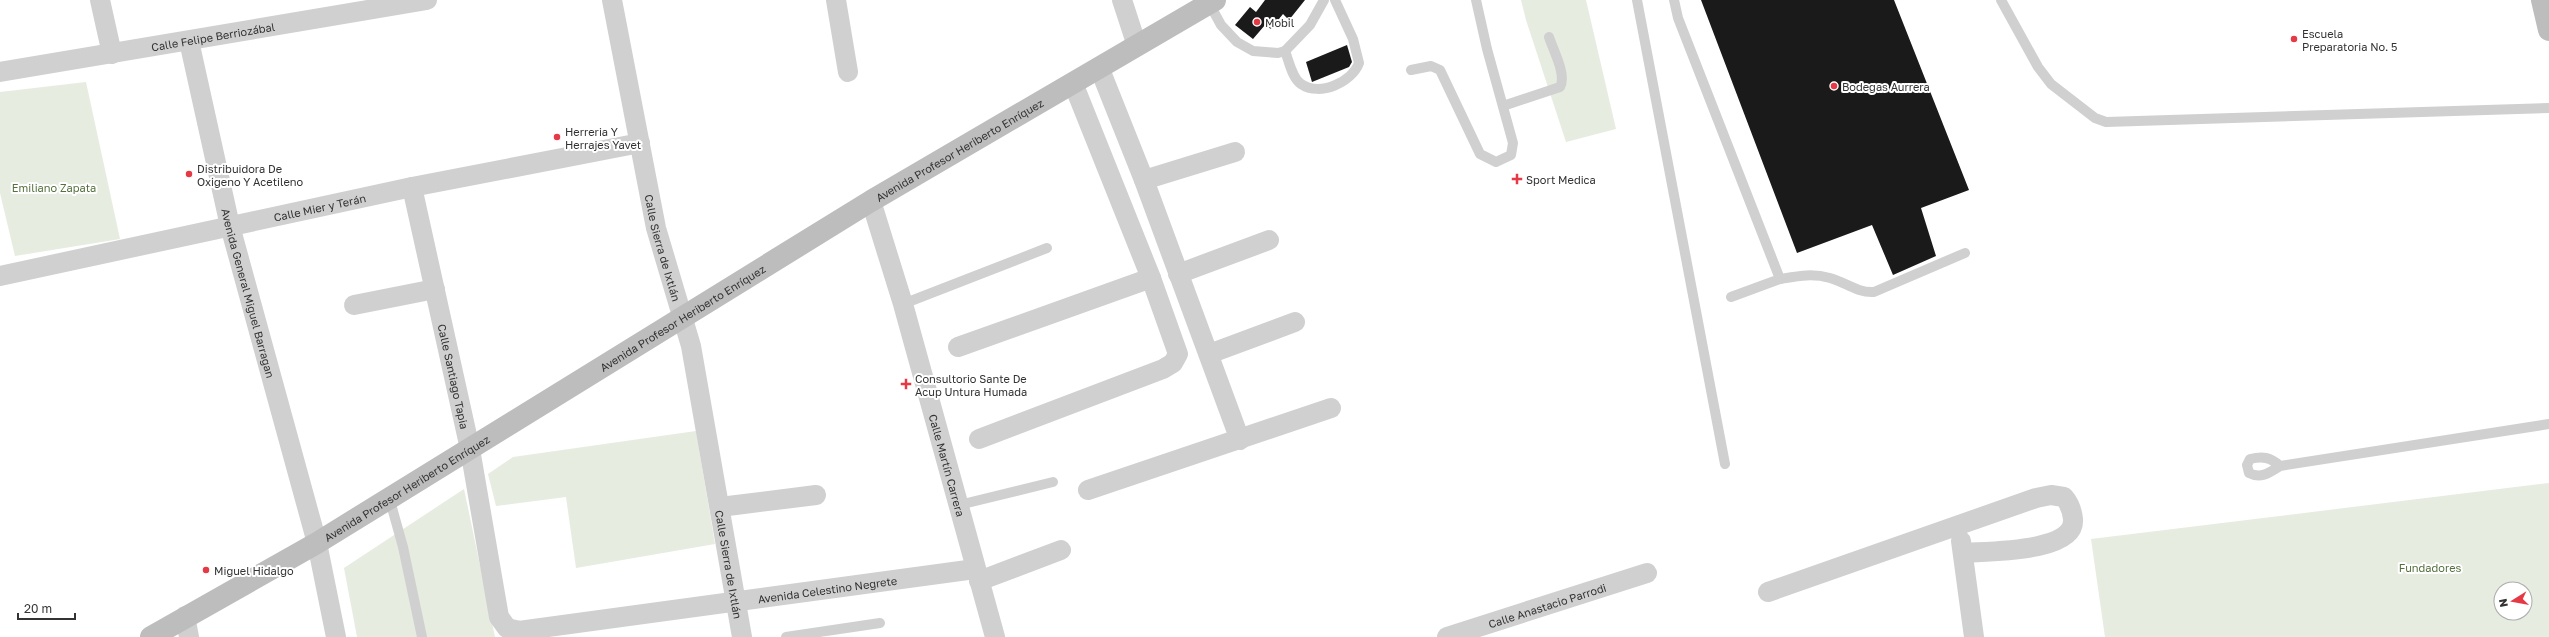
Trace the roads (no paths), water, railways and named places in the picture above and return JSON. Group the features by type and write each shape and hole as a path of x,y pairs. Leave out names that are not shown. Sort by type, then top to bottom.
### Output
{"main road":[{"path":"2542,0 2549,30"},
{"name":"Avenida Profesor Heriberto Enríquez","path":"151,637 185,616 317,543 389,497 470,449 871,201 1212,2"}],"street":[{"path":"100,0 112,54"},
{"name":"Calle Felipe Berriozábal","path":"0,72 189,41 366,5 427,0"},
{"name":"Calle Sierra de Ixtlán","path":"612,0 656,228 683,317 699,384 742,637"},
{"path":"836,0 848,72"},
{"path":"1122,0 1137,46"},
{"name":"Avenida General Miguel Barragan","path":"189,41 230,226 317,543 336,637"},
{"path":"1099,67 1144,180 1240,440"},
{"path":"979,439 1163,369 1173,363 1178,354 1177,346 1151,278 1074,83"},
{"name":"Calle Mier y Terán","path":"0,276 412,187 640,143"},
{"path":"1144,180 1235,152"},
{"name":"Calle Santiago Tapia","path":"412,187 470,449 499,617 507,628 513,631"},
{"name":"Calle Martín Carrera","path":"871,201 903,304 995,637"},
{"path":"1178,274 1269,240"},
{"path":"958,347 1151,278"},
{"path":"354,306 435,289"},
{"path":"1209,354 1295,322"},
{"path":"1088,490 1240,440 1331,408"},
{"path":"720,507 816,495"},
{"path":"1768,592 1958,527 2036,498 2051,495 2064,497 2071,507 2074,523 2069,533 2056,542 2040,546 1963,554"},
{"path":"1958,527 1974,637"},
{"name":"Avenida Celestino Negrete","path":"513,631 736,600 977,575 1061,550"},
{"name":"Calle Anastacio Parrodi","path":"1447,637 1647,573"},
{"path":"185,616 189,637"}],"lane":[{"path":"1212,2 1229,36 1244,48 1270,53 1285,51 1310,25 1324,0"},
{"path":"1285,51 1294,74 1300,84 1311,88 1328,87 1348,80 1360,63 1353,39 1335,0"},
{"path":"1411,70 1431,66 1440,70 1480,154 1496,162 1511,155 1513,143 1476,0"},
{"path":"1637,0 1725,464"},
{"path":"1674,0 1678,18 1780,280"},
{"path":"2001,0 2038,67 2051,84 2095,118 2106,122 2549,108"},
{"path":"1503,106 1560,87 1562,83 1561,75 1549,38"},
{"path":"903,304 1047,248"},
{"path":"1731,297 1780,280 1805,274 1830,278 1858,291 1874,292 1965,253"},
{"path":"2280,466 2549,424"},
{"path":"959,506 1053,482"},
{"path":"389,497 401,540 422,637"},
{"path":"786,637 880,623"}],"place":[{"name":"Mobil","path":"1257,22"},
{"name":"Escuela Preparatoria No. 5","path":"2294,39"},
{"name":"Bodegas Aurrera","path":"1834,86"},
{"name":"Herreria Y Herrajes Yavet","path":"557,137"},
{"name":"Distribuidora De Oxigeno Y Acetileno","path":"189,174"},
{"name":"Sport Medica","path":"1517,179"},
{"name":"Consultorio Sante De Acup Untura Humada","path":"906,384"},
{"name":"Miguel Hidalgo","path":"206,570"}],"park label":[{"name":"Emiliano Zapata","path":"54,187"},
{"name":"Fundadores","path":"2430,567"}]}
